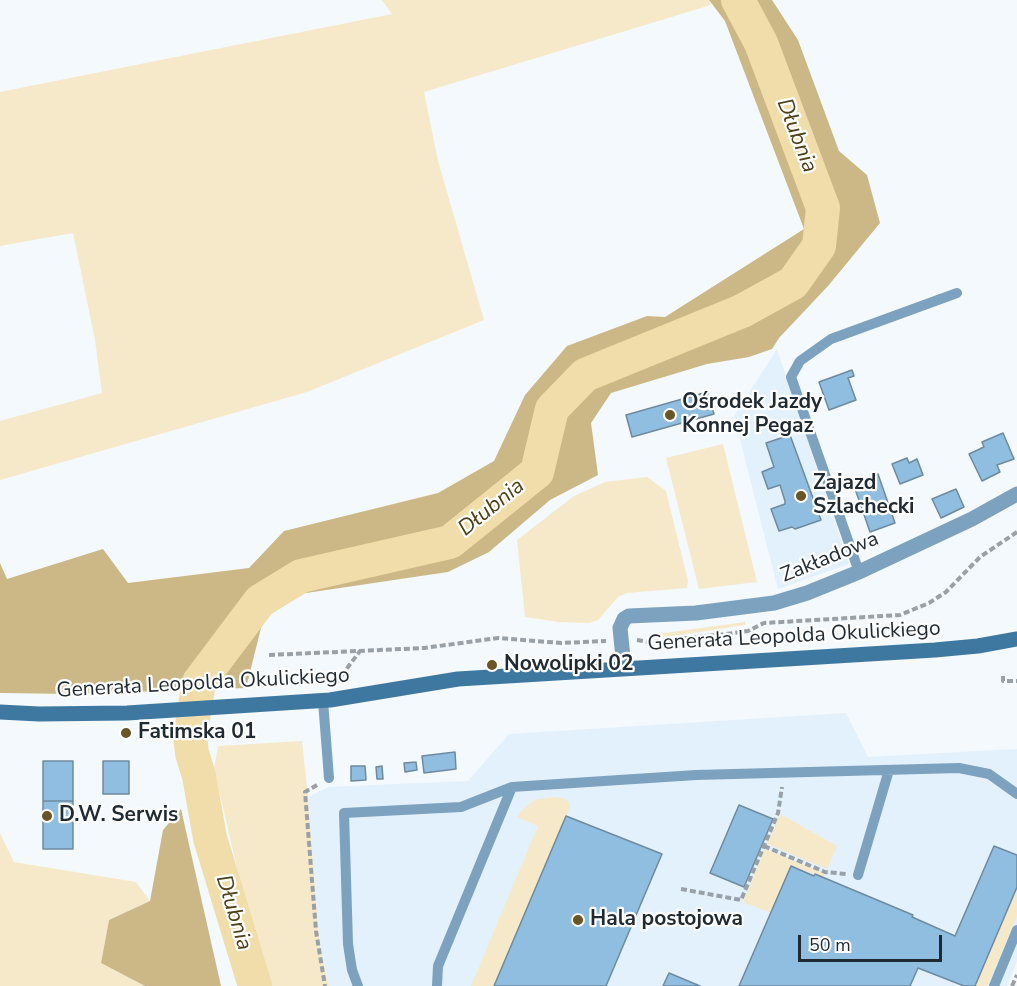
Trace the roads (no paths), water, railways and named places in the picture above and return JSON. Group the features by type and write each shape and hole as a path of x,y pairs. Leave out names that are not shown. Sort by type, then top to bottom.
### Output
{"main road":[{"name":"Generała Leopolda Okulickiego","path":"0,712 69,714 159,711 323,701 458,679 935,650 1017,639"}],"street":[{"name":"Zakładowa","path":"624,668 620,628 624,619 629,616 696,614 774,603 807,593 859,572 972,519 1017,494"}],"lane":[{"path":"859,572 791,377 800,361 831,339 957,293"},
{"path":"323,701 329,778"},
{"path":"358,986 352,970 348,944 344,813 460,807 512,787 696,775 959,768 989,774 1017,794"},
{"path":"858,875 889,770"},
{"path":"437,986 438,966 512,787"},
{"path":"994,986 1017,930"}],"waterway":[{"name":"Dłubnia","path":"255,986 210,838 199,776 192,753 190,737 199,682 260,601 301,576 450,542 537,472 552,409 585,375 742,311 793,283 819,246 823,208 761,43 738,0"}],"place":[{"name":"Ośrodek Jazdy Konnej Pegaz","path":"670,415"},
{"name":"Zajazd Szlachecki","path":"801,496"},
{"name":"Nowolipki 02","path":"492,665"},
{"name":"Fatimska 01","path":"126,733"},
{"name":"D.W. Serwis","path":"47,816"},
{"name":"Hala postojowa","path":"578,920"}]}
